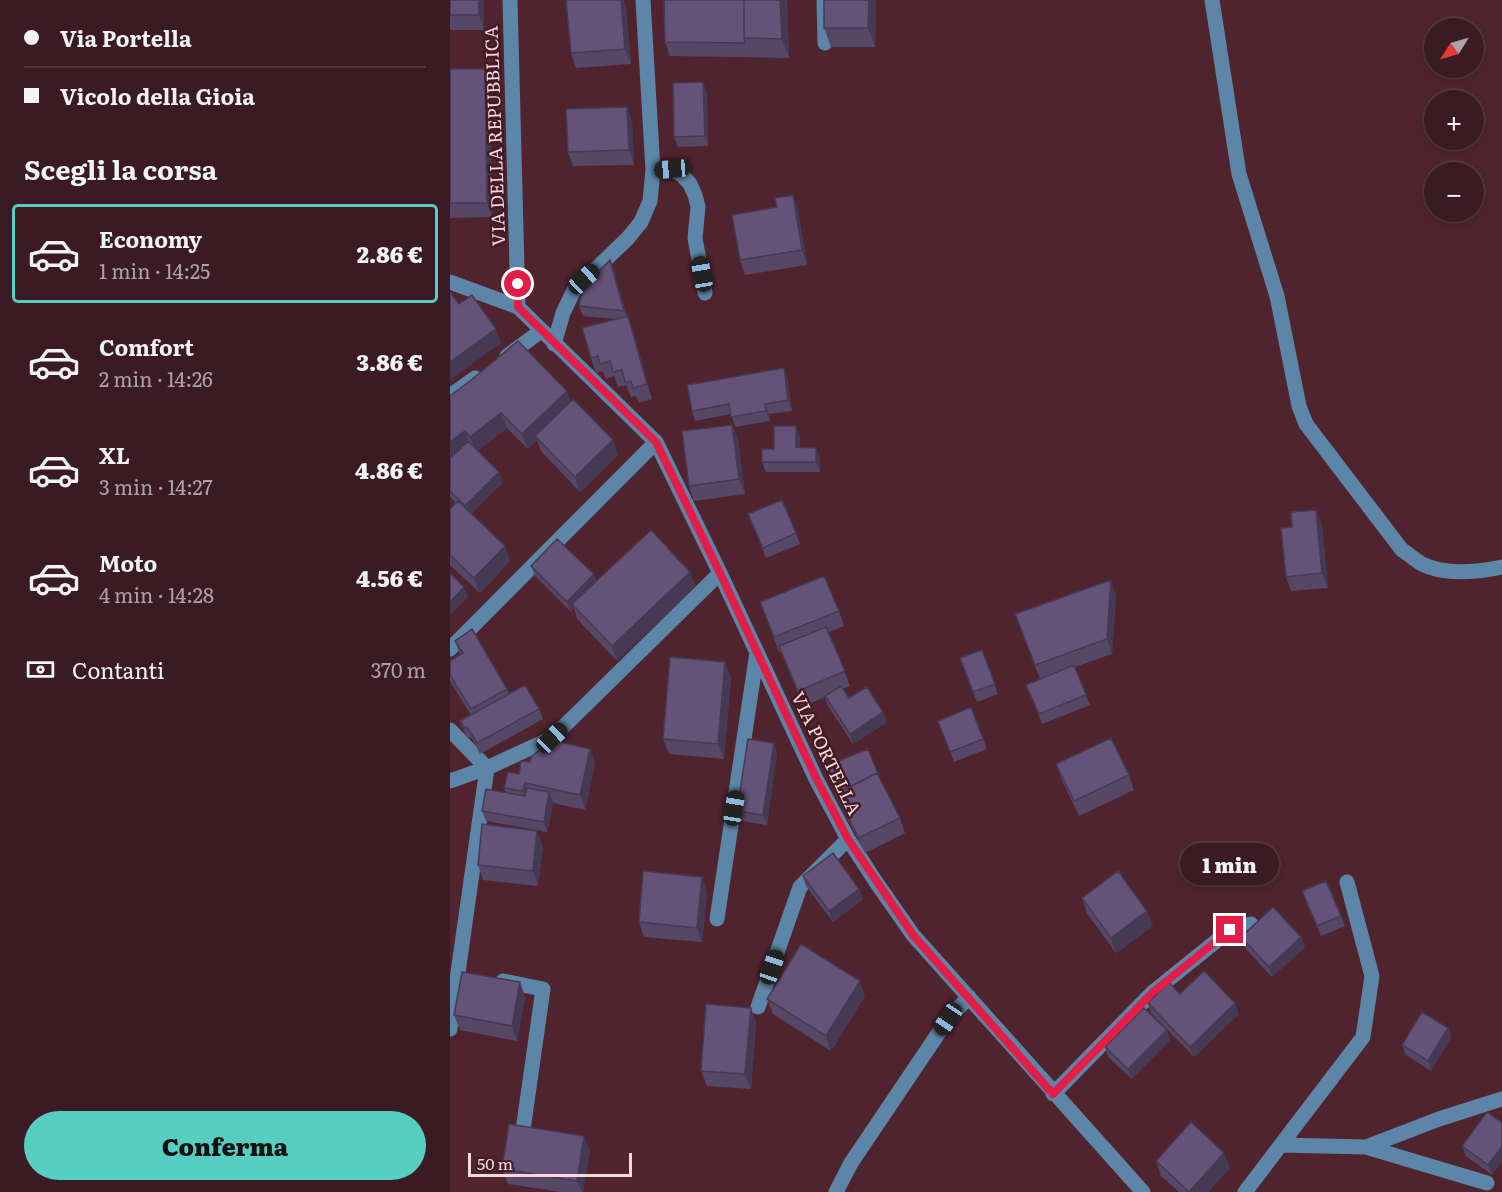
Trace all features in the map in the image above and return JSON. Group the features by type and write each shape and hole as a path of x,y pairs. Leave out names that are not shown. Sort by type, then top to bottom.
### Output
{"street":[{"name":"VIA DELLA REPUBBLICA","path":"510,0 518,307"},
{"path":"554,344 563,313 574,290 628,238 641,222 650,201 653,170 643,0"},
{"path":"824,0 825,43"},
{"path":"1212,0 1239,174 1277,296 1299,406 1306,424 1402,550 1422,564 1443,570 1468,571 1502,567"},
{"path":"653,170 672,169 690,184 695,195 698,207 696,238 705,292"},
{"path":"450,282 518,307"},
{"name":"VIA PORTELLA","path":"518,307 656,442 816,778 848,839 913,935 1143,1192"},
{"path":"450,396 541,331"},
{"path":"450,649 656,442"},
{"path":"450,781 487,768 552,738 720,573"},
{"path":"717,919 757,652"},
{"path":"450,730 487,768"},
{"path":"450,1029 487,768"},
{"path":"758,1007 800,887 848,839"},
{"path":"1245,1192 1363,1037 1372,976 1347,882"},
{"path":"1053,1094 1153,992 1230,930 1251,924"},
{"path":"490,979 543,989 523,1130"},
{"path":"836,1192 851,1163 948,1019 969,997"},
{"path":"1366,1147 1439,1119 1502,1099"},
{"path":"1281,1145 1366,1147 1487,1183"}],"building":[{"path":"450,0 479,0 479,15 450,15"},
{"path":"566,0 621,0 625,49 571,53"},
{"path":"664,0 744,0 745,43 665,42"},
{"path":"744,0 780,0 782,39 744,38"},
{"path":"824,0 869,0 868,28 824,28"},
{"path":"450,69 485,69 487,203 450,203"},
{"path":"703,82 705,136 674,137 673,83"},
{"path":"627,107 629,150 568,152 566,109"},
{"path":"793,195 802,250 740,260 732,215 777,207 775,198"},
{"path":"610,260 624,311 579,306 583,287"},
{"path":"450,292 459,304 472,295 496,329 450,362"},
{"path":"628,316 647,384 633,388 631,381 625,382 622,370 613,372 610,361 600,364 598,356 591,358 582,328"},
{"path":"518,341 567,391 522,434 501,413 470,437 465,431 450,442 450,396"},
{"path":"784,368 788,400 765,404 766,411 731,417 729,404 692,411 687,385"},
{"path":"573,399 613,440 575,477 535,436"},
{"path":"732,425 739,479 689,486 682,431"},
{"path":"774,426 796,426 796,447 816,448 816,462 762,462 762,449 774,449"},
{"path":"468,441 499,472 465,506 450,491 450,459"},
{"path":"782,500 796,533 763,548 748,514"},
{"path":"458,501 505,546 474,578 450,555 450,509"},
{"path":"1316,510 1322,573 1286,577 1281,528 1292,527 1291,512"},
{"path":"651,530 690,572 612,646 572,604"},
{"path":"557,539 594,574 567,602 531,566"},
{"path":"450,573 464,587 450,602"},
{"path":"824,576 839,611 774,637 760,602"},
{"path":"1111,580 1107,639 1035,665 1015,614"},
{"path":"826,627 845,671 798,691 779,646"},
{"path":"472,629 507,689 471,709 450,675 450,661 463,653 455,641"},
{"path":"982,650 995,684 973,692 960,658"},
{"path":"670,657 725,662 718,744 663,739"},
{"path":"1074,665 1086,695 1039,714 1026,685"},
{"path":"525,685 539,709 477,743 467,727 465,728 460,721"},
{"path":"841,686 849,698 867,687 883,712 850,734 825,696"},
{"path":"971,707 983,739 950,752 938,721"},
{"path":"1111,738 1129,775 1074,801 1056,764"},
{"path":"748,739 774,743 763,815 737,811"},
{"path":"552,740 590,749 580,795 525,783 523,791 504,788 508,772 519,774 521,761 530,762 531,757"},
{"path":"868,749 879,776 877,773 837,793 826,766"},
{"path":"877,773 900,818 859,838 836,794"},
{"path":"527,788 549,792 544,822 482,811 486,789 525,796"},
{"path":"482,824 537,831 533,871 478,865"},
{"path":"833,853 859,889 829,911 803,876"},
{"path":"643,871 702,877 697,928 639,922"},
{"path":"1118,871 1147,911 1111,938 1082,898"},
{"path":"1326,881 1341,916 1317,926 1302,891"},
{"path":"1273,907 1301,937 1269,967 1241,937"},
{"path":"801,944 860,981 826,1036 767,999"},
{"path":"1204,971 1235,1003 1190,1047 1148,1003 1169,982 1180,994"},
{"path":"462,972 520,982 512,1026 454,1015"},
{"path":"706,1004 751,1008 745,1074 701,1071"},
{"path":"1144,1008 1167,1030 1128,1069 1105,1047"},
{"path":"1422,1012 1448,1028 1428,1061 1402,1045"},
{"path":"1487,1112 1502,1123 1502,1147 1488,1165 1462,1146"},
{"path":"1191,1122 1224,1153 1189,1192 1156,1161"},
{"path":"509,1124 584,1136 577,1181 502,1169"}],"route":[{"path":"518,284 518,307 656,442 816,778 848,839 876,882 913,935 1053,1094 1153,992 1230,930"}]}
